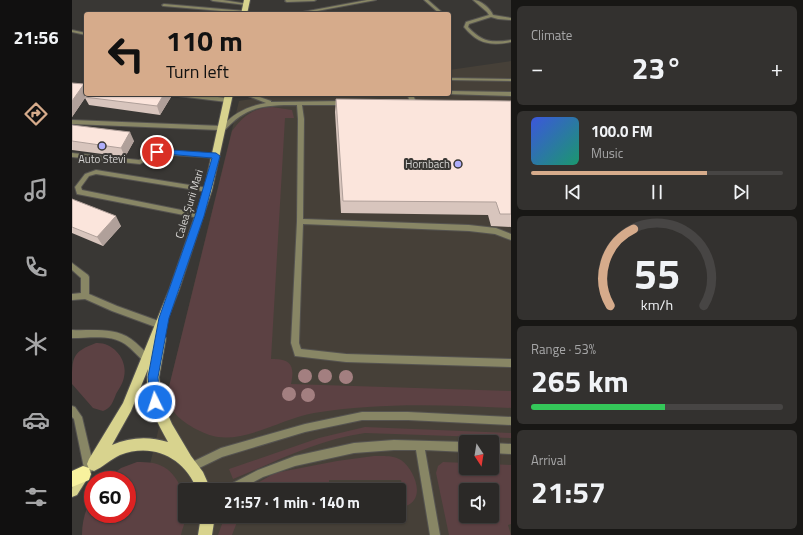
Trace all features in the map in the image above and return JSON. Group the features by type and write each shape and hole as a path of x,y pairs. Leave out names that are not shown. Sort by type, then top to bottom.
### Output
{"main road":[{"path":"244,12 246,2"},
{"name":"Calea Șurii Mari","path":"85,471 127,407 162,322 182,269 208,190 228,97"},
{"name":"Calea Șurii Mari","path":"162,322 153,377 155,402 164,424 202,483"},
{"path":"85,471 117,450 142,443 165,446 189,462"},
{"name":"Calea Șurii Mari","path":"72,490 84,472"},
{"path":"205,535 208,523"}],"lane":[{"path":"213,0 246,2"},
{"path":"287,1 314,0"},
{"path":"305,12 374,0"},
{"path":"426,0 440,12"},
{"path":"475,0 490,11 491,16"},
{"path":"164,4 235,12"},
{"path":"510,20 491,16 467,23 466,27 472,35 482,42 492,43 511,41"},
{"path":"72,31 84,34"},
{"path":"451,79 511,80"},
{"path":"451,93 511,94"},
{"path":"211,96 228,97"},
{"path":"252,96 273,103"},
{"path":"299,103 311,96"},
{"path":"411,96 413,103"},
{"path":"299,103 301,118 300,221 295,343 298,353 332,357 511,363"},
{"path":"72,122 222,130 230,120 244,111 261,104 352,103"},
{"path":"406,103 421,104"},
{"path":"72,155 140,162 145,160 150,154 157,152 216,156"},
{"path":"200,216 79,192 78,190 87,175 96,172 208,190"},
{"path":"300,221 469,228 496,231 511,237"},
{"path":"72,266 85,277 85,296"},
{"path":"72,297 85,296 115,309 162,322"},
{"path":"72,334 113,335 127,341 147,359"},
{"path":"72,410 78,416 85,471"},
{"path":"189,462 305,428 362,416 408,416 511,421"},
{"path":"242,483 261,473 295,461 354,448 394,445 459,447"},
{"path":"420,446 435,535"},
{"path":"499,448 511,449"}],"shaded area":[{"path":"511,61 511,535 138,535 139,509 239,101 271,96 451,96 451,70"},
{"path":"272,107 292,110 294,118 285,118 271,359 283,360 290,364 292,368 291,384 511,391 511,408 412,405 364,407 314,413 291,419 242,436 230,437 212,436 200,431 182,420 174,412 168,391 232,131 244,117 254,111"},
{"path":"96,343 108,345 118,353 124,364 125,370 123,381 113,402 103,411 93,408 72,384 72,367 75,357 82,349"},
{"path":"365,427 511,433 511,438 499,438 499,435 459,435 459,436 365,433 331,440 233,479 229,469 319,438"},
{"path":"374,456 395,457 406,465 414,477 417,491 416,497 406,506 406,483 402,483 401,480 329,480 329,483 257,483 275,473 337,461"},
{"path":"137,462 151,463 169,470 178,483 178,523 184,523 181,535 82,535 84,519 84,523 136,523 136,471 117,471"},
{"path":"443,462 459,463 459,475 499,475 499,464 511,465 511,524 508,525 511,535 449,535 436,473 438,466"},
{"path":"222,523 237,523 232,535 218,535"}],"building":[{"path":"72,83 84,84 72,101"},
{"path":"85,96 163,96 157,106 84,97"},
{"path":"336,99 511,101 511,214 500,214 496,202 343,201"},
{"path":"72,125 130,132 121,148 72,141"},
{"path":"72,199 116,216 97,237 72,227"}],"place":[{"name":"Auto Stevi","path":"102,146"},
{"name":"Hornbach","path":"458,164"}],"route":[{"path":"155,402 153,377 164,318 200,216 216,156 157,152"}]}
